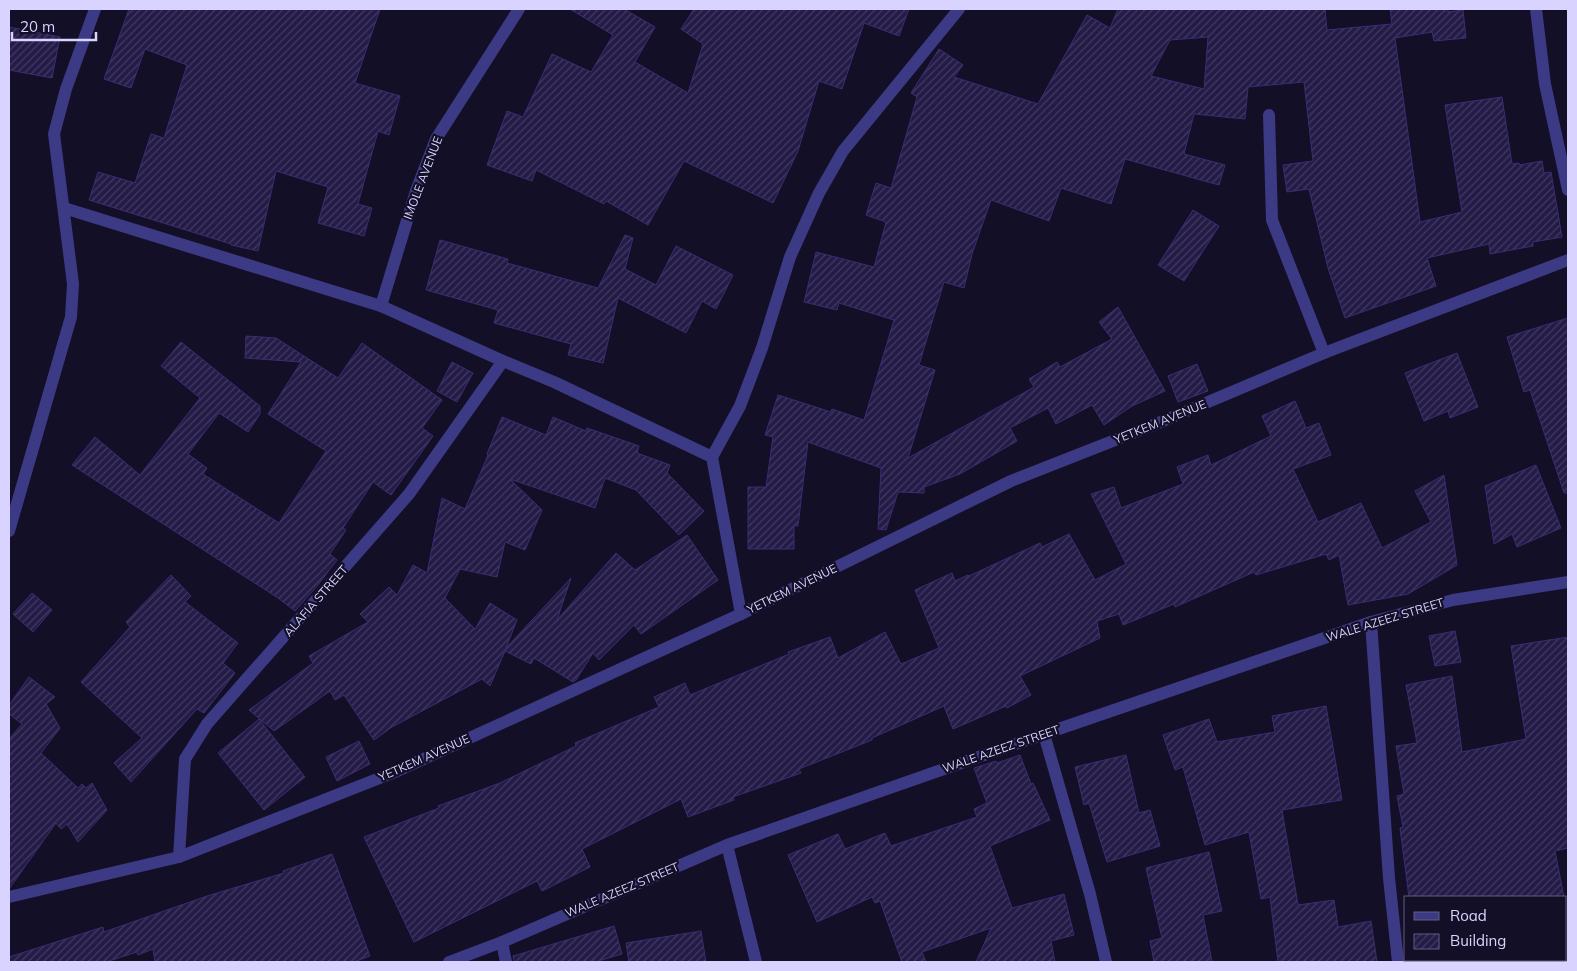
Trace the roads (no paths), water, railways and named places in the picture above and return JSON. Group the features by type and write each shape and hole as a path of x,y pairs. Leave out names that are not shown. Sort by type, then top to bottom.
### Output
{"street":[{"path":"9,531 71,317 73,284 54,134 66,89 95,9"},
{"name":"IMOLE AVENUE","path":"381,306 416,191 436,139 519,9"},
{"path":"741,614 712,457 740,406 762,348 790,257 819,193 844,151 959,9"},
{"path":"1536,9 1544,84 1568,190"},
{"path":"1269,115 1272,220 1324,353"},
{"path":"64,208 381,306 554,382 712,457"},
{"name":"YETKEM AVENUE","path":"9,897 179,857 395,772 741,614 1011,481 1156,424 1324,353 1568,260"},
{"name":"ALAFIA STREET","path":"179,857 185,759 207,724 409,494 503,361"},
{"name":"WALE AZEEZ STREET","path":"449,962 502,942 727,845 1371,622 1453,600 1568,582"},
{"path":"1371,622 1389,878 1398,962"},
{"path":"1044,734 1090,894 1106,962"},
{"path":"727,845 756,962"},
{"path":"502,942 506,962"}]}
